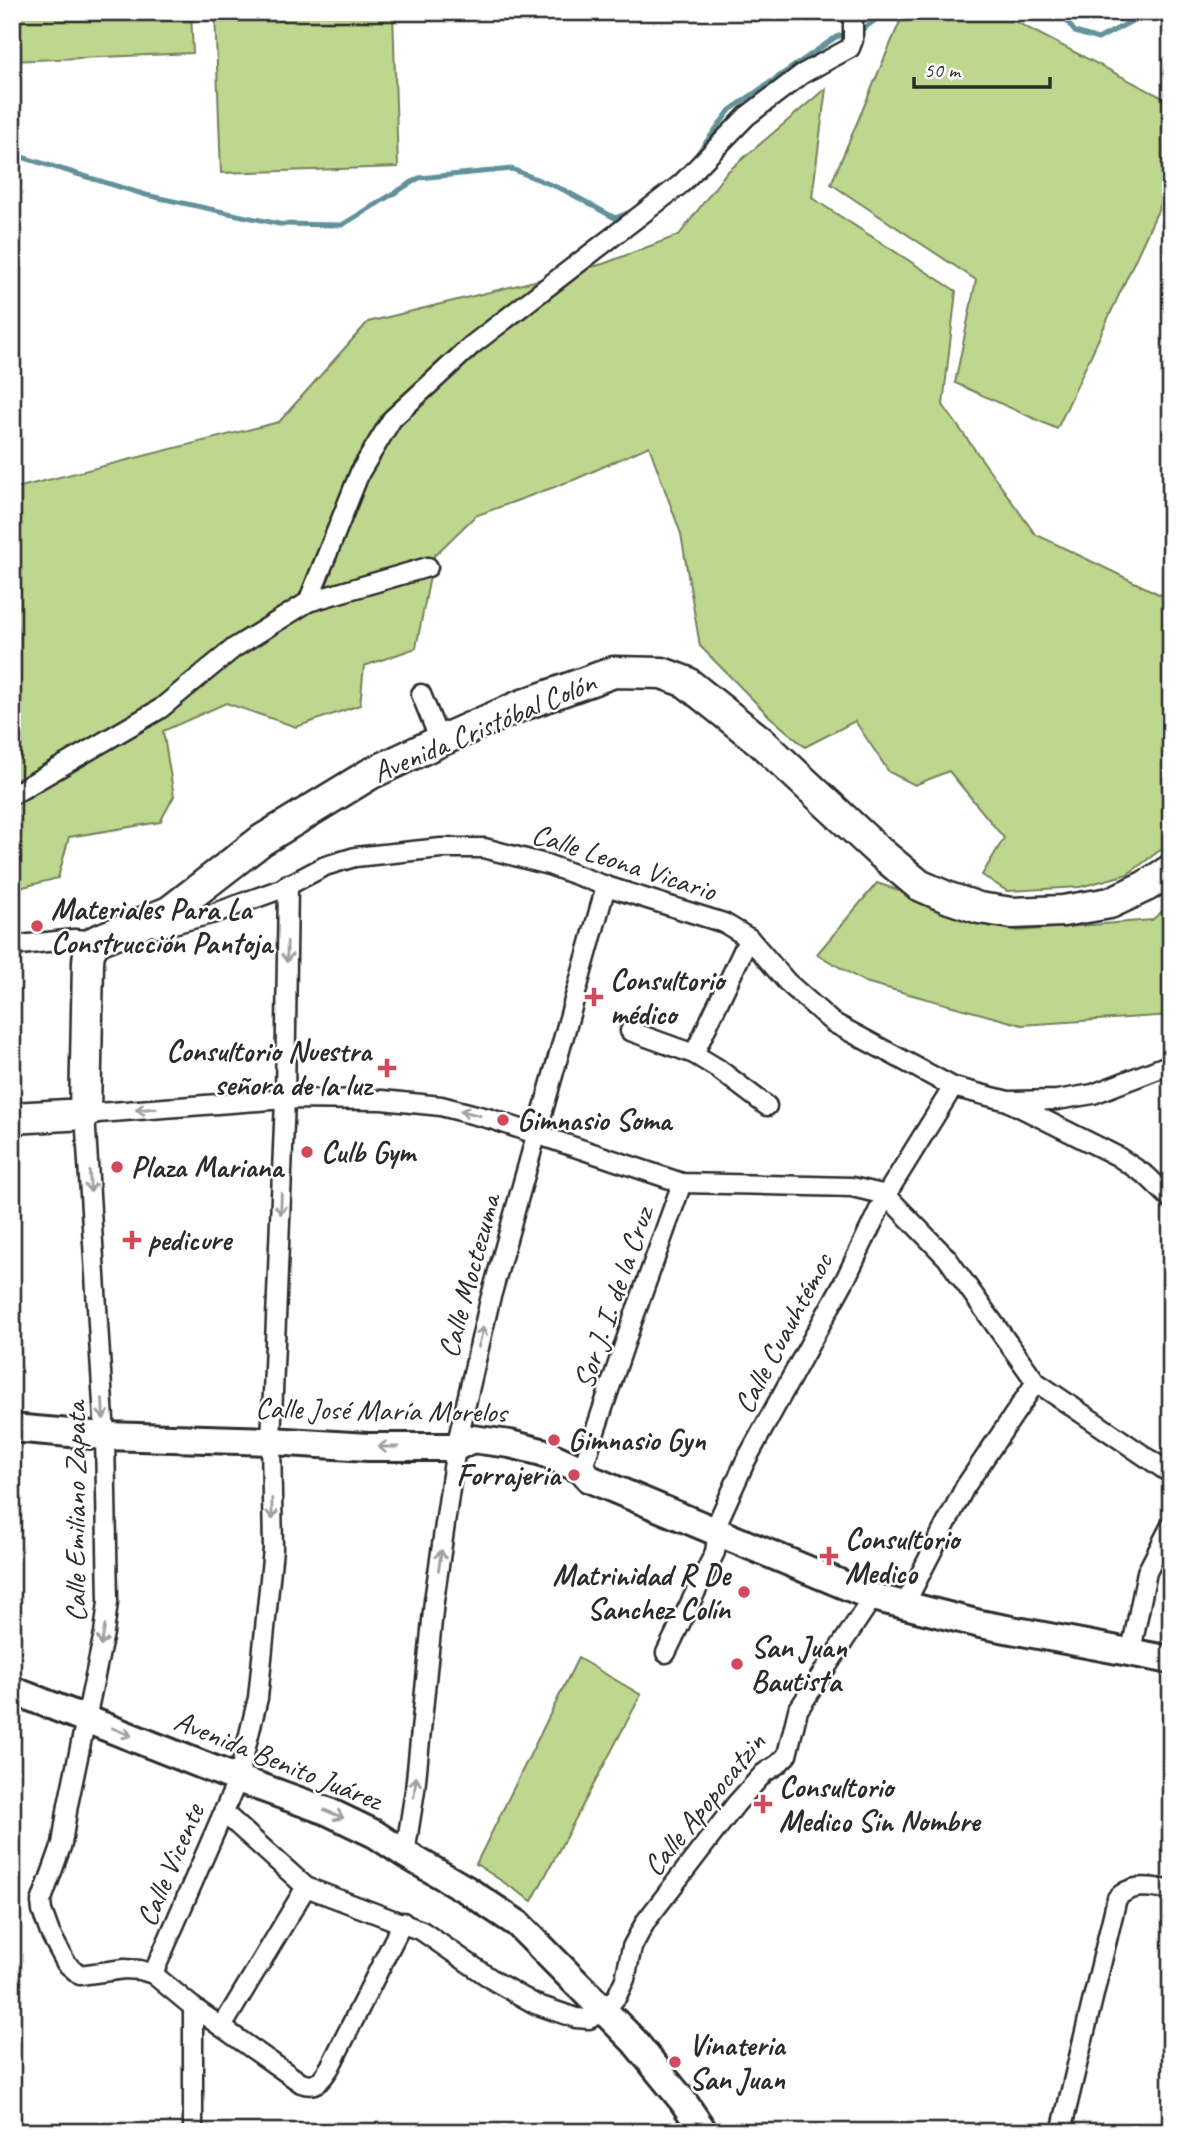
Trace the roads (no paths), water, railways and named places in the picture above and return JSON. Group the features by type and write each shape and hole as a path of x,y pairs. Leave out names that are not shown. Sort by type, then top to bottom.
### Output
{"main road":[{"name":"Avenida Cristóbal Colón","path":"96,941 169,912 242,855 304,812 370,774 520,706 614,672 662,673 686,681 760,741 876,849 919,884 949,898 979,908 1012,913 1063,911 1110,902 1146,886 1171,870"},
{"path":"12,1118 85,1114 88,962 89,952 96,941"},
{"name":"Calle José María Morelos","path":"12,1428 105,1436 368,1447 456,1447 472,1439 510,1444 542,1452 582,1470 590,1479 873,1597 981,1623 1171,1660"},
{"name":"Avenida Benito Juárez","path":"12,1690 352,1822 467,1889 517,1924 634,2041 704,2132"}],"street":[{"path":"308,602 360,472 392,419 472,345 681,184 747,116 802,74 850,48 853,40 853,12"},
{"path":"12,795 160,709 234,648 308,602 428,567"},
{"path":"421,694 440,741"},
{"name":"Calle Leona Vicario","path":"12,946 74,939 107,941 215,914 281,888 325,866 355,857 429,849 484,848 549,865 606,887 724,923 750,938 787,982 832,1021 953,1087 1008,1101 1057,1100 1093,1094 1171,1065"},
{"name":"Calle Vicente","path":"153,1973 238,1779 258,1698 273,1549 271,1441 285,1099 288,884"},
{"name":"Calle Moctezuma","path":"405,1854 415,1790 434,1601 456,1447 475,1357 606,887"},
{"path":"694,1054 750,938"},
{"path":"630,1031 694,1054 767,1106"},
{"name":"Calle Cuauhtémoc","path":"666,1653 715,1552 720,1517 745,1462 846,1278 886,1195 953,1087"},
{"path":"85,1114 285,1099 382,1100 441,1106 491,1118 682,1183 852,1187 886,1195 947,1258 1036,1382 1171,1474"},
{"path":"1008,1101 1117,1156 1147,1176 1171,1199"},
{"name":"Calle Emiliano Zapata","path":"85,1114 105,1436 108,1602 62,1844 41,1902 42,1911 66,1963 80,1975 124,1969 153,1973"},
{"name":"Sor J. I. de la Cruz","path":"582,1470 682,1183"},
{"path":"905,1604 965,1487 1036,1382"},
{"path":"1131,1651 1147,1573 1171,1525"},
{"name":"Calle Apopocatzin","path":"604,2011 617,1996 625,1979 632,1947 646,1921 736,1804 764,1773 787,1755 798,1710 873,1597"},
{"path":"223,1812 306,1887 422,1931 496,1982 535,2004 576,2018 589,2019 604,2011"},
{"path":"222,2027 306,1887"},
{"path":"1061,2132 1117,1898 1127,1889 1142,1887 1171,1890"},
{"path":"153,1973 194,2007 301,2083 316,2085 330,2067 403,1922"},
{"path":"193,2132 194,2007"}],"waterway":[{"path":"692,161 730,110 836,37 863,29 874,21 879,12"},
{"path":"1060,12 1075,32 1098,39 1149,12"},
{"path":"12,154 146,195 279,224 342,225 419,178 512,169 564,190 615,218 635,210"}],"place":[{"name":"Materiales Para La Construcción Pantoja","path":"37,926"},
{"name":"Consultorio médico","path":"594,997"},
{"name":"Consultorio Nuestra señora de la luz","path":"387,1068"},
{"name":"Gimnasio Soma","path":"503,1120"},
{"name":"Culb Gym","path":"307,1152"},
{"name":"Plaza Mariana","path":"117,1167"},
{"name":"pedicure","path":"132,1240"},
{"name":"Gimnasio Gyn","path":"554,1440"},
{"name":"Forrajeria","path":"574,1475"},
{"name":"Consultorio Medico","path":"829,1556"},
{"name":"Matrinidad R De Sanchez Colín","path":"744,1592"},
{"name":"San Juan Bautista","path":"737,1664"},
{"name":"Consultorio Medico Sin Nombre","path":"763,1804"},
{"name":"Vinateria San Juan","path":"675,2062"}]}
